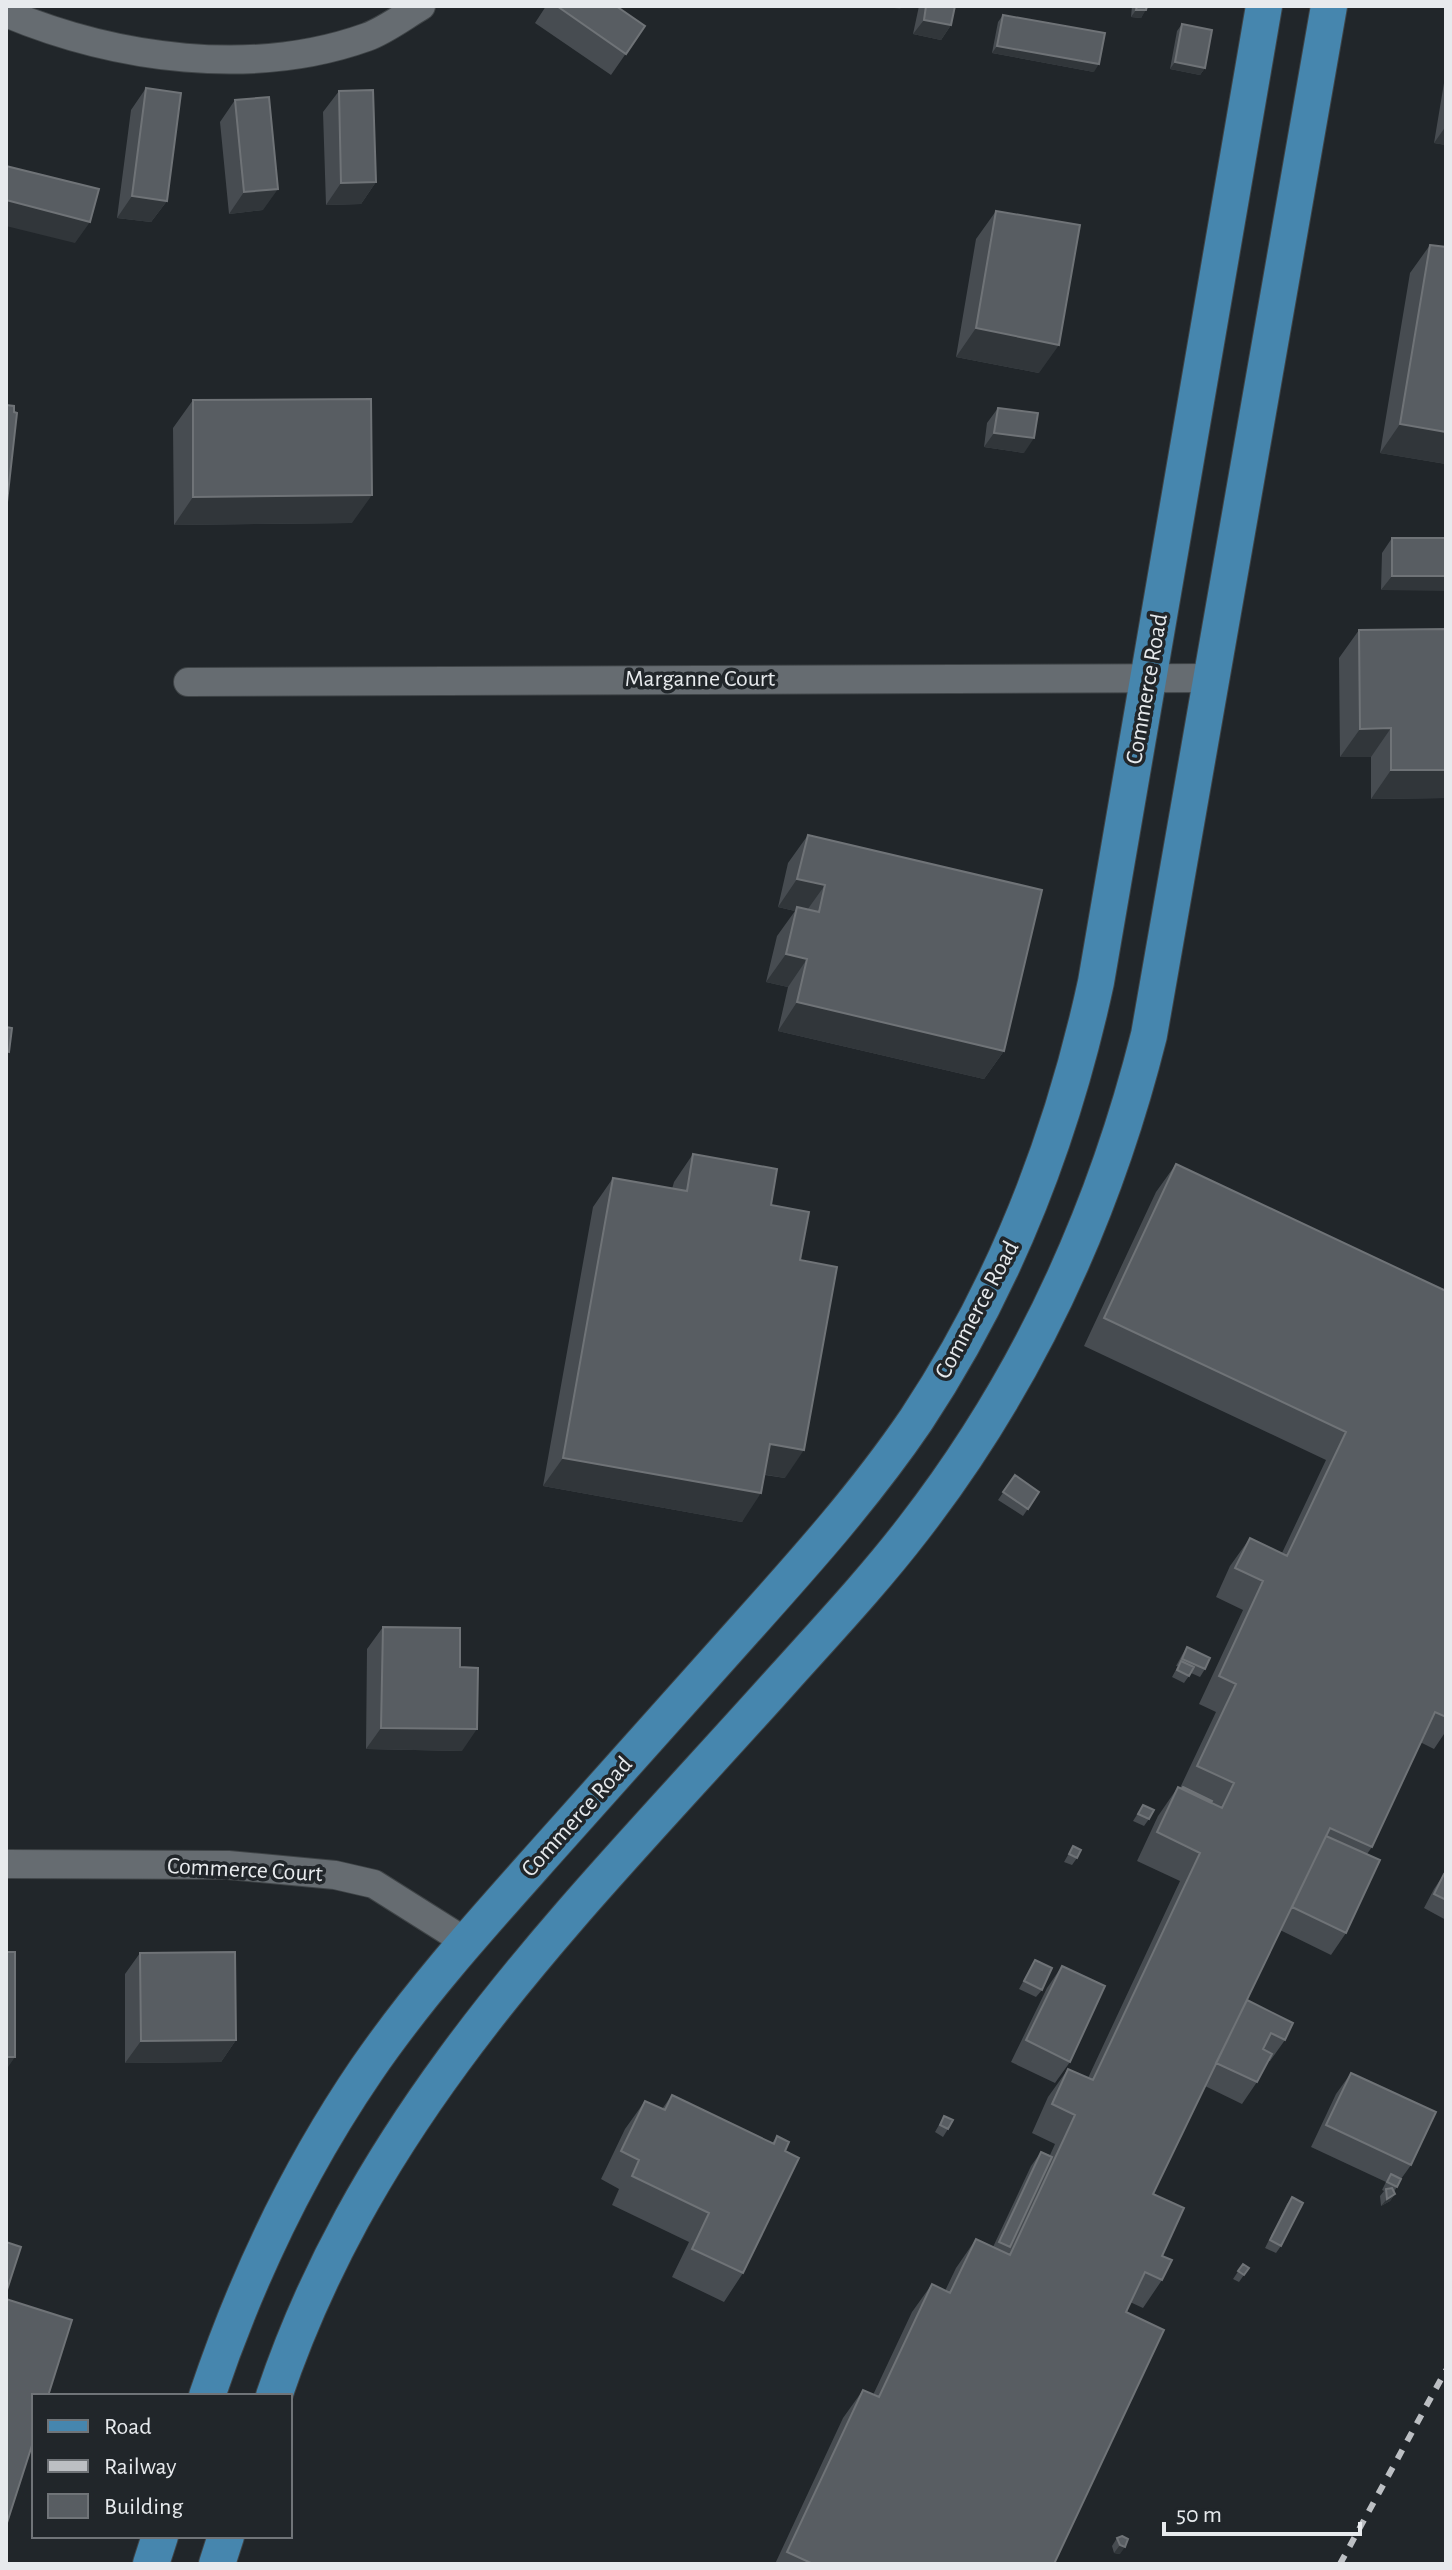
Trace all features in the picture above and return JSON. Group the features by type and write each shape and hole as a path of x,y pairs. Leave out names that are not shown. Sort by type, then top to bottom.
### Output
{"main road":[{"name":"Commerce Road","path":"208,2394 254,2273 318,2146 369,2066 466,1942 831,1532 916,1419 972,1325 1027,1214 1072,1080 1096,982 1264,6"},
{"path":"275,2394 313,2293 360,2199 449,2062 533,1958 879,1571 950,1478 1010,1384 1064,1280 1090,1220 1137,1080 1156,997 1329,6"},
{"path":"151,2564 159,2538"},
{"path":"217,2564 225,2538"}],"street":[{"path":"6,13 46,30 142,53 218,58 294,56 369,36 421,6"},
{"name":"Marganne Court","path":"188,682 1212,678"},
{"name":"Commerce Court","path":"6,1864 228,1865 335,1875 374,1884 466,1942"}],"building":[{"path":"557,6 616,6 645,26 626,54"},
{"path":"926,6 955,6 951,25 924,20"},
{"path":"1003,15 1105,33 1099,64 997,46"},
{"path":"1182,24 1212,30 1205,68 1175,62"},
{"path":"146,88 181,93 167,201 132,196"},
{"path":"373,90 376,182 341,183 339,91"},
{"path":"269,97 278,189 244,192 235,100"},
{"path":"6,166 99,189 90,222 6,200"},
{"path":"996,211 1080,225 1059,345 976,328"},
{"path":"1430,245 1446,247 1446,432 1400,424"},
{"path":"371,399 372,495 193,497 193,400"},
{"path":"6,405 14,406 17,413 6,511"},
{"path":"998,408 1038,413 1034,438 994,433"},
{"path":"1392,538 1446,538 1446,576 1392,576"},
{"path":"1446,629 1446,770 1391,770 1391,728 1360,729 1359,630"},
{"path":"808,835 1042,890 1004,1051 797,1002 807,959 786,954 797,907 819,912 825,885 797,879"},
{"path":"6,1027 12,1028 9,1052 6,1051"},
{"path":"693,1154 777,1169 771,1205 809,1212 800,1260 837,1267 804,1450 770,1444 761,1493 563,1458 613,1178 687,1191"},
{"path":"1176,1164 1446,1291 1446,1717 1435,1712 1372,1847 1330,1828 1153,2194 1184,2208 1162,2256 1172,2260 1162,2280 1145,2272 1126,2312 1164,2330 1054,2564 813,2564 787,2552 863,2390 879,2397 932,2284 950,2293 976,2239 1010,2255 1075,2115 1052,2104 1068,2069 1093,2080 1200,1853 1157,1832 1178,1787 1222,1808 1234,1783 1197,1766 1236,1684 1219,1676 1263,1581 1235,1568 1250,1538 1287,1556 1346,1432 1104,1318"},
{"path":"1015,1475 1039,1492 1028,1509 1003,1492"},
{"path":"383,1627 460,1628 460,1667 478,1668 477,1729 381,1728"},
{"path":"1187,1647 1210,1658 1205,1669 1182,1659"},
{"path":"1181,1661 1194,1667 1189,1676 1177,1670"},
{"path":"1182,1789 1212,1801 1211,1803"},
{"path":"1143,1805 1154,1810 1149,1819 1138,1814"},
{"path":"1326,1836 1380,1860 1346,1933 1292,1907"},
{"path":"1073,1846 1081,1850 1077,1858 1069,1854"},
{"path":"1446,1875 1446,1900 1434,1894"},
{"path":"6,1952 15,1952 15,2057 6,2057"},
{"path":"235,1952 236,2040 141,2041 140,1953"},
{"path":"1035,1960 1052,1968 1042,1990 1024,1981"},
{"path":"1062,1966 1105,1986 1070,2062 1026,2040"},
{"path":"1247,2000 1293,2023 1285,2040 1271,2033 1263,2049 1272,2054 1257,2082 1216,2063"},
{"path":"1351,2073 1436,2112 1411,2165 1326,2125"},
{"path":"672,2095 774,2144 777,2136 789,2142 785,2151 799,2158 743,2273 692,2249 709,2213 632,2176 639,2160 621,2151 645,2101 665,2110"},
{"path":"944,2116 953,2120 948,2129 940,2125"},
{"path":"1041,2152 1052,2157 1010,2247 999,2242"},
{"path":"1391,2174 1401,2179 1397,2187 1387,2182"},
{"path":"1392,2188 1395,2194 1387,2199 1386,2189"},
{"path":"1292,2197 1303,2203 1281,2246 1270,2240"},
{"path":"6,2242 21,2247 6,2293"},
{"path":"1243,2264 1249,2268 1244,2275 1238,2271"},
{"path":"6,2299 72,2320 49,2394 32,2394 32,2445 6,2526"},
{"path":"1122,2536 1128,2539 1125,2547 1120,2545 1117,2538"}],"railway":[{"path":"1340,2564 1446,2370"}]}
